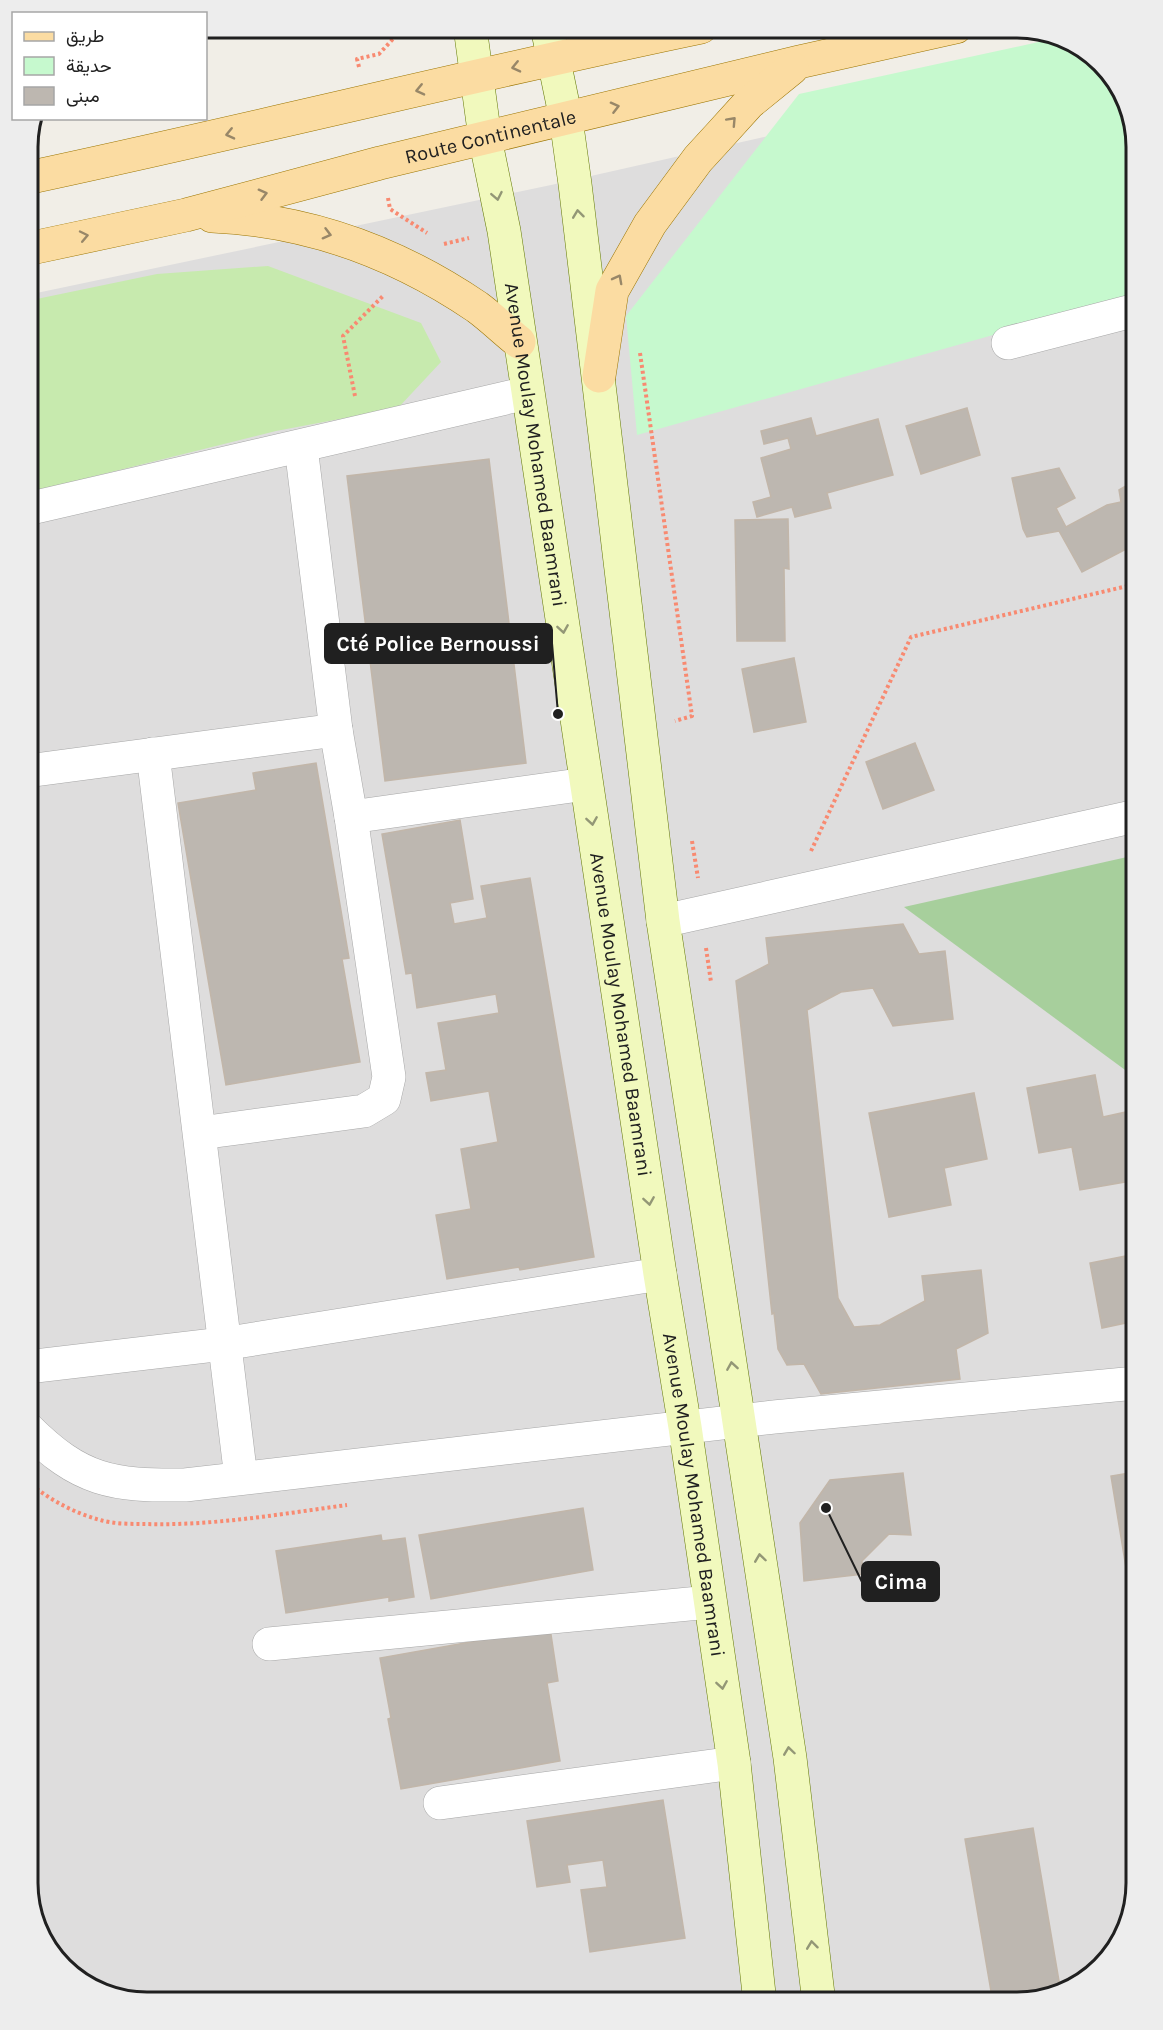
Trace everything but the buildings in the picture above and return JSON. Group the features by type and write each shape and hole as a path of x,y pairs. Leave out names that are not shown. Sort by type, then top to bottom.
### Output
{"main road":[{"path":"38,176 223,136 649,38"},
{"name":"Route Continentale","path":"38,247 186,215 485,138 908,38"},
{"path":"599,376 612,291 650,224 681,181 720,135 750,103 799,63"},
{"path":"186,215 238,217 290,224 340,238 389,256 435,280 479,309 519,342"}],"street":[{"name":"Avenue Moulay Mohamed Baamrani","path":"472,38 485,138 504,231 660,1274 685,1427 734,1763 759,1992"},
{"path":"549,38 566,119 599,376 663,921 790,1758 818,1992"},
{"path":"1008,343 1126,313"},
{"path":"38,507 527,393"},
{"path":"200,1133 364,1111 384,1100 389,1077 336,730 301,447"},
{"path":"38,770 336,730"},
{"path":"153,754 241,1478"},
{"path":"351,817 586,784"},
{"path":"663,921 1126,818"},
{"path":"38,1366 223,1344 660,1274"},
{"path":"38,1438 62,1459 82,1471 115,1482 185,1485 740,1421 1126,1384"},
{"path":"269,1644 710,1602"},
{"path":"440,1803 734,1763"}],"path":[{"path":"380,164 390,209 443,244"},
{"path":"363,432 343,336 411,268 443,244 504,231"},
{"path":"640,344 692,716 675,721 676,732"},
{"path":"809,855 911,637 1126,586"},
{"path":"691,833 701,912"},
{"path":"698,878 709,876"}],"shaded area":[{"path":"1088,64 1107,86 1122,118 1126,146 1126,1884 1120,1919 1099,1955 1077,1974 1045,1989 1031,1992 139,1992 111,1987 75,1966 56,1944 43,1919 38,1891 38,293 551,185"}],"green space":[{"path":"1043,41 1052,43 1077,56 1099,75 1107,86 1120,111 1125,132 1126,298 637,435 626,316 799,94"},
{"path":"268,266 421,323 441,362 398,408 276,431 38,490 38,299 157,274"},
{"path":"1126,857 1126,1071 904,907"}],"place":[{"name":"Cté Police Bernoussi","path":"558,714"},
{"name":"Cima","path":"826,1508"}]}
